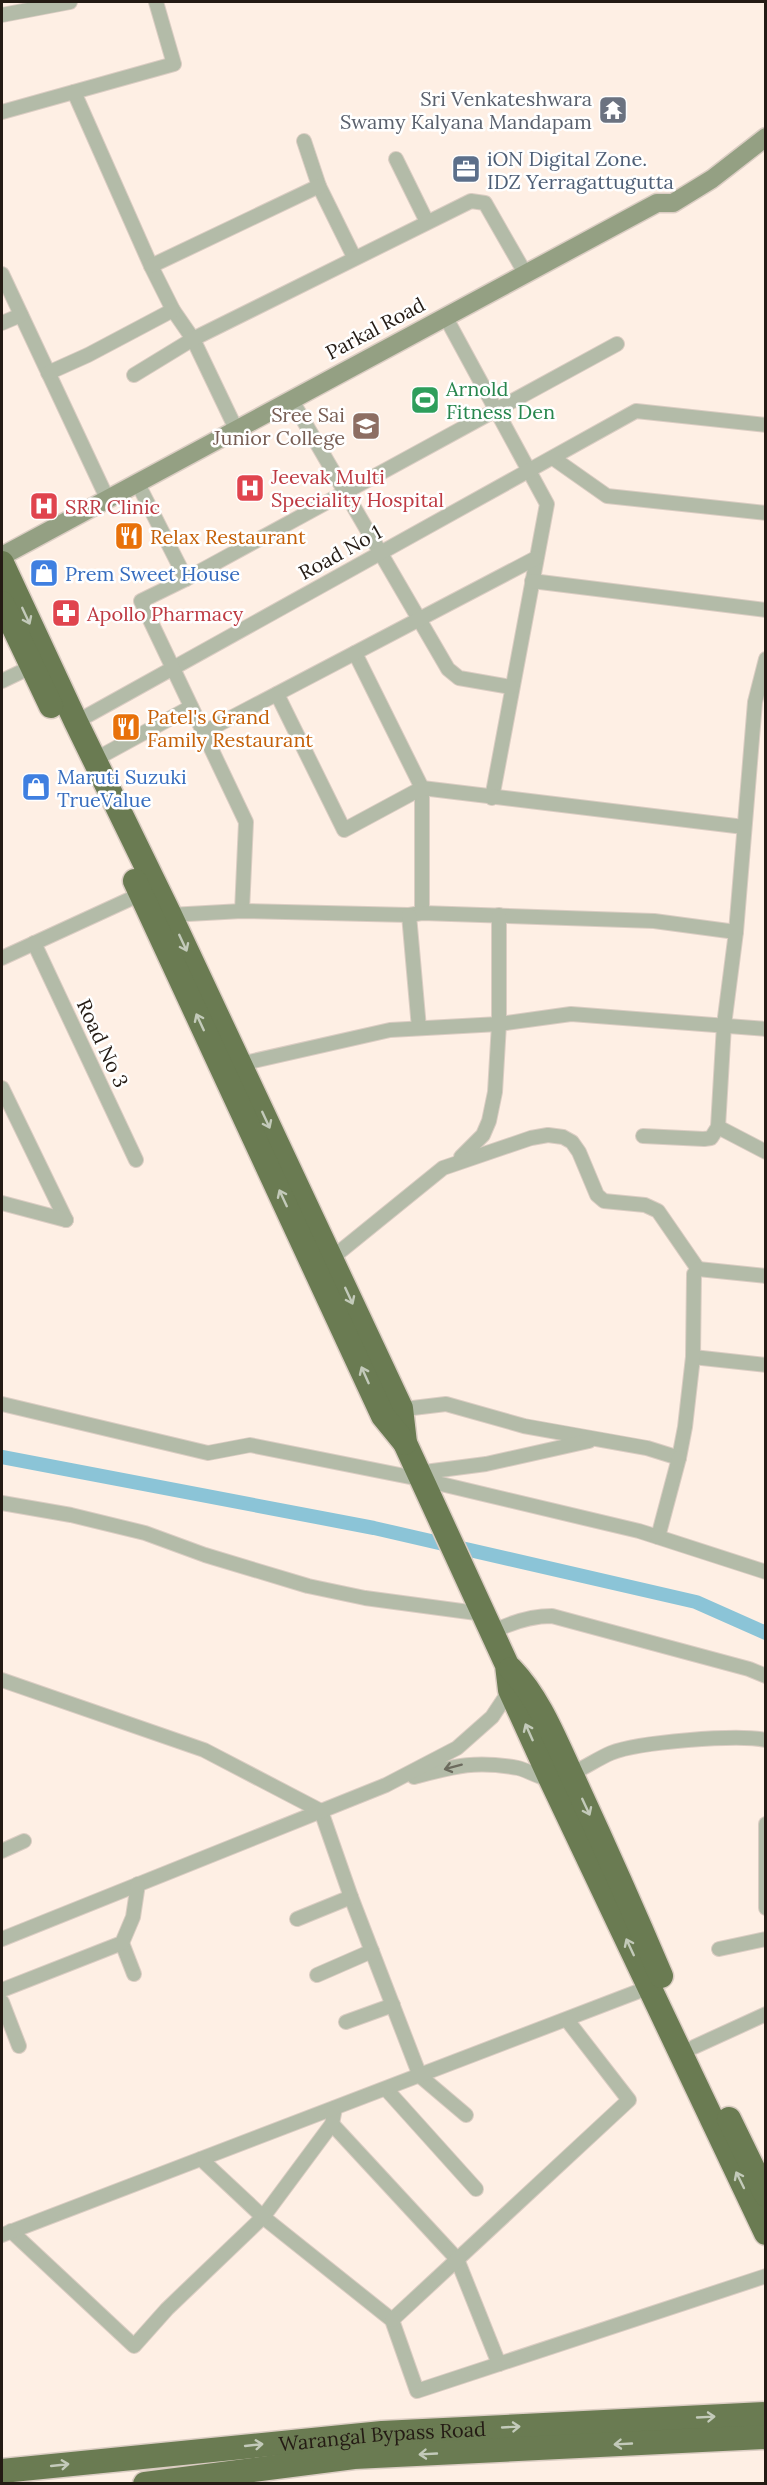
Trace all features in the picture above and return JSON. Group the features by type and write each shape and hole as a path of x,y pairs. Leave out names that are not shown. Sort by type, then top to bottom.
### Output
{"highway":[{"path":"2,563 332,1258 405,1443 507,1665 510,1690 561,1776 656,1984 765,2233"},
{"path":"2,603 392,1412"},
{"path":"507,1665 524,1682 539,1707 561,1776"},
{"path":"656,1984 694,2047 762,2181"},
{"name":"Warangal Bypass Road","path":"2,2471 381,2433 765,2414"},
{"name":"Warangal Bypass Road","path":"145,2484 354,2457 765,2437"}],"street":[{"path":"2,15 70,2"},
{"path":"2,112 174,64 156,2"},
{"path":"74,92 151,266 173,310 192,339 236,429"},
{"path":"304,141 319,186 354,257"},
{"name":"Parkal Road","path":"2,556 657,203 673,203 764,143"},
{"path":"396,159 427,222"},
{"path":"151,266 319,186"},
{"path":"134,375 192,339 471,201 485,203 525,273"},
{"path":"2,274 107,498"},
{"path":"48,373 88,355 173,310"},
{"path":"2,324 21,315"},
{"path":"445,316 547,504 492,798"},
{"path":"242,911 246,822 141,601 186,579 617,344"},
{"path":"291,399 448,669 459,678 511,687"},
{"name":"Road No 1","path":"76,722 636,411 765,425"},
{"path":"553,458 607,496 765,513"},
{"path":"137,482 186,579"},
{"path":"204,732 536,558"},
{"path":"532,581 765,610"},
{"path":"355,653 422,788 416,914 419,1028"},
{"path":"643,1136 704,1139 711,1138 718,1127 724,1025 736,932 744,827 765,659"},
{"path":"2,681 31,667"},
{"path":"277,694 344,831 422,788 744,827"},
{"path":"94,760 191,707"},
{"path":"2,958 141,894"},
{"path":"170,915 242,911 499,915 654,921 736,932"},
{"path":"332,1258 432,1177 455,1163 478,1141 489,1121 495,1092 500,1024 499,915"},
{"name":"Road No 3","path":"34,943 136,1160"},
{"path":"240,1064 390,1030 500,1024 571,1014 765,1029"},
{"path":"2,1088 66,1220 2,1203"},
{"path":"718,1127 765,1152"},
{"path":"455,1163 531,1138 548,1135 562,1137 572,1142 579,1152 597,1195 611,1203 645,1205 658,1211 698,1269 765,1276"},
{"path":"658,1537 686,1427 693,1357 692,1293 694,1274 698,1269"},
{"path":"693,1357 765,1365"},
{"path":"2,1404 208,1454 250,1445 421,1480 658,1537 765,1572"},
{"path":"392,1412 446,1404 524,1426 647,1448 679,1458"},
{"path":"421,1480 596,1440"},
{"path":"2,1503 71,1515 145,1533 205,1555 308,1586 365,1598 483,1613 515,1621 536,1616 552,1616 749,1669 765,1676"},
{"path":"2,1680 204,1750 321,1810 351,1897 420,2076 466,2115"},
{"path":"386,1785 457,1748 492,1717 510,1690"},
{"path":"2,1939 386,1785 464,1764 507,1766 561,1776 612,1752 644,1744 765,1740"},
{"path":"765,1824 765,1908"},
{"path":"2,1851 24,1841"},
{"path":"134,1974 122,1943 133,1917 138,1884"},
{"path":"297,1919 351,1897"},
{"path":"719,1949 765,1938"},
{"path":"2,1990 122,1943"},
{"path":"317,1975 372,1951"},
{"path":"335,2108 332,2124 263,2217 167,2309 134,2346 6,2233 656,1984"},
{"path":"2,2002 19,2046"},
{"path":"346,2022 393,2005"},
{"path":"694,2047 765,2014"},
{"path":"392,2320 629,2100 567,2020"},
{"path":"386,2089 476,2189"},
{"path":"332,2124 457,2259 499,2364"},
{"path":"201,2159 263,2217 392,2320 417,2391 765,2276"}],"waterway":[{"path":"2,1457 374,1528 696,1602 766,1633"}],"place":[{"name":"Sri Venkateshwara Swamy Kalyana Mandapam","path":"613,110"},
{"name":"iON Digital Zone. IDZ Yerragattugutta","path":"466,169"},
{"name":"Arnold Fitness Den","path":"425,400"},
{"name":"Sree Sai Junior College","path":"366,426"},
{"name":"Jeevak Multi Speciality Hospital","path":"250,488"},
{"name":"SRR Clinic","path":"44,506"},
{"name":"Relax Restaurant","path":"129,536"},
{"name":"Prem Sweet House","path":"44,573"},
{"name":"Apollo Pharmacy","path":"66,613"},
{"name":"Patel's Grand Family Restaurant","path":"126,727"},
{"name":"Maruti Suzuki TrueValue","path":"36,787"}]}
